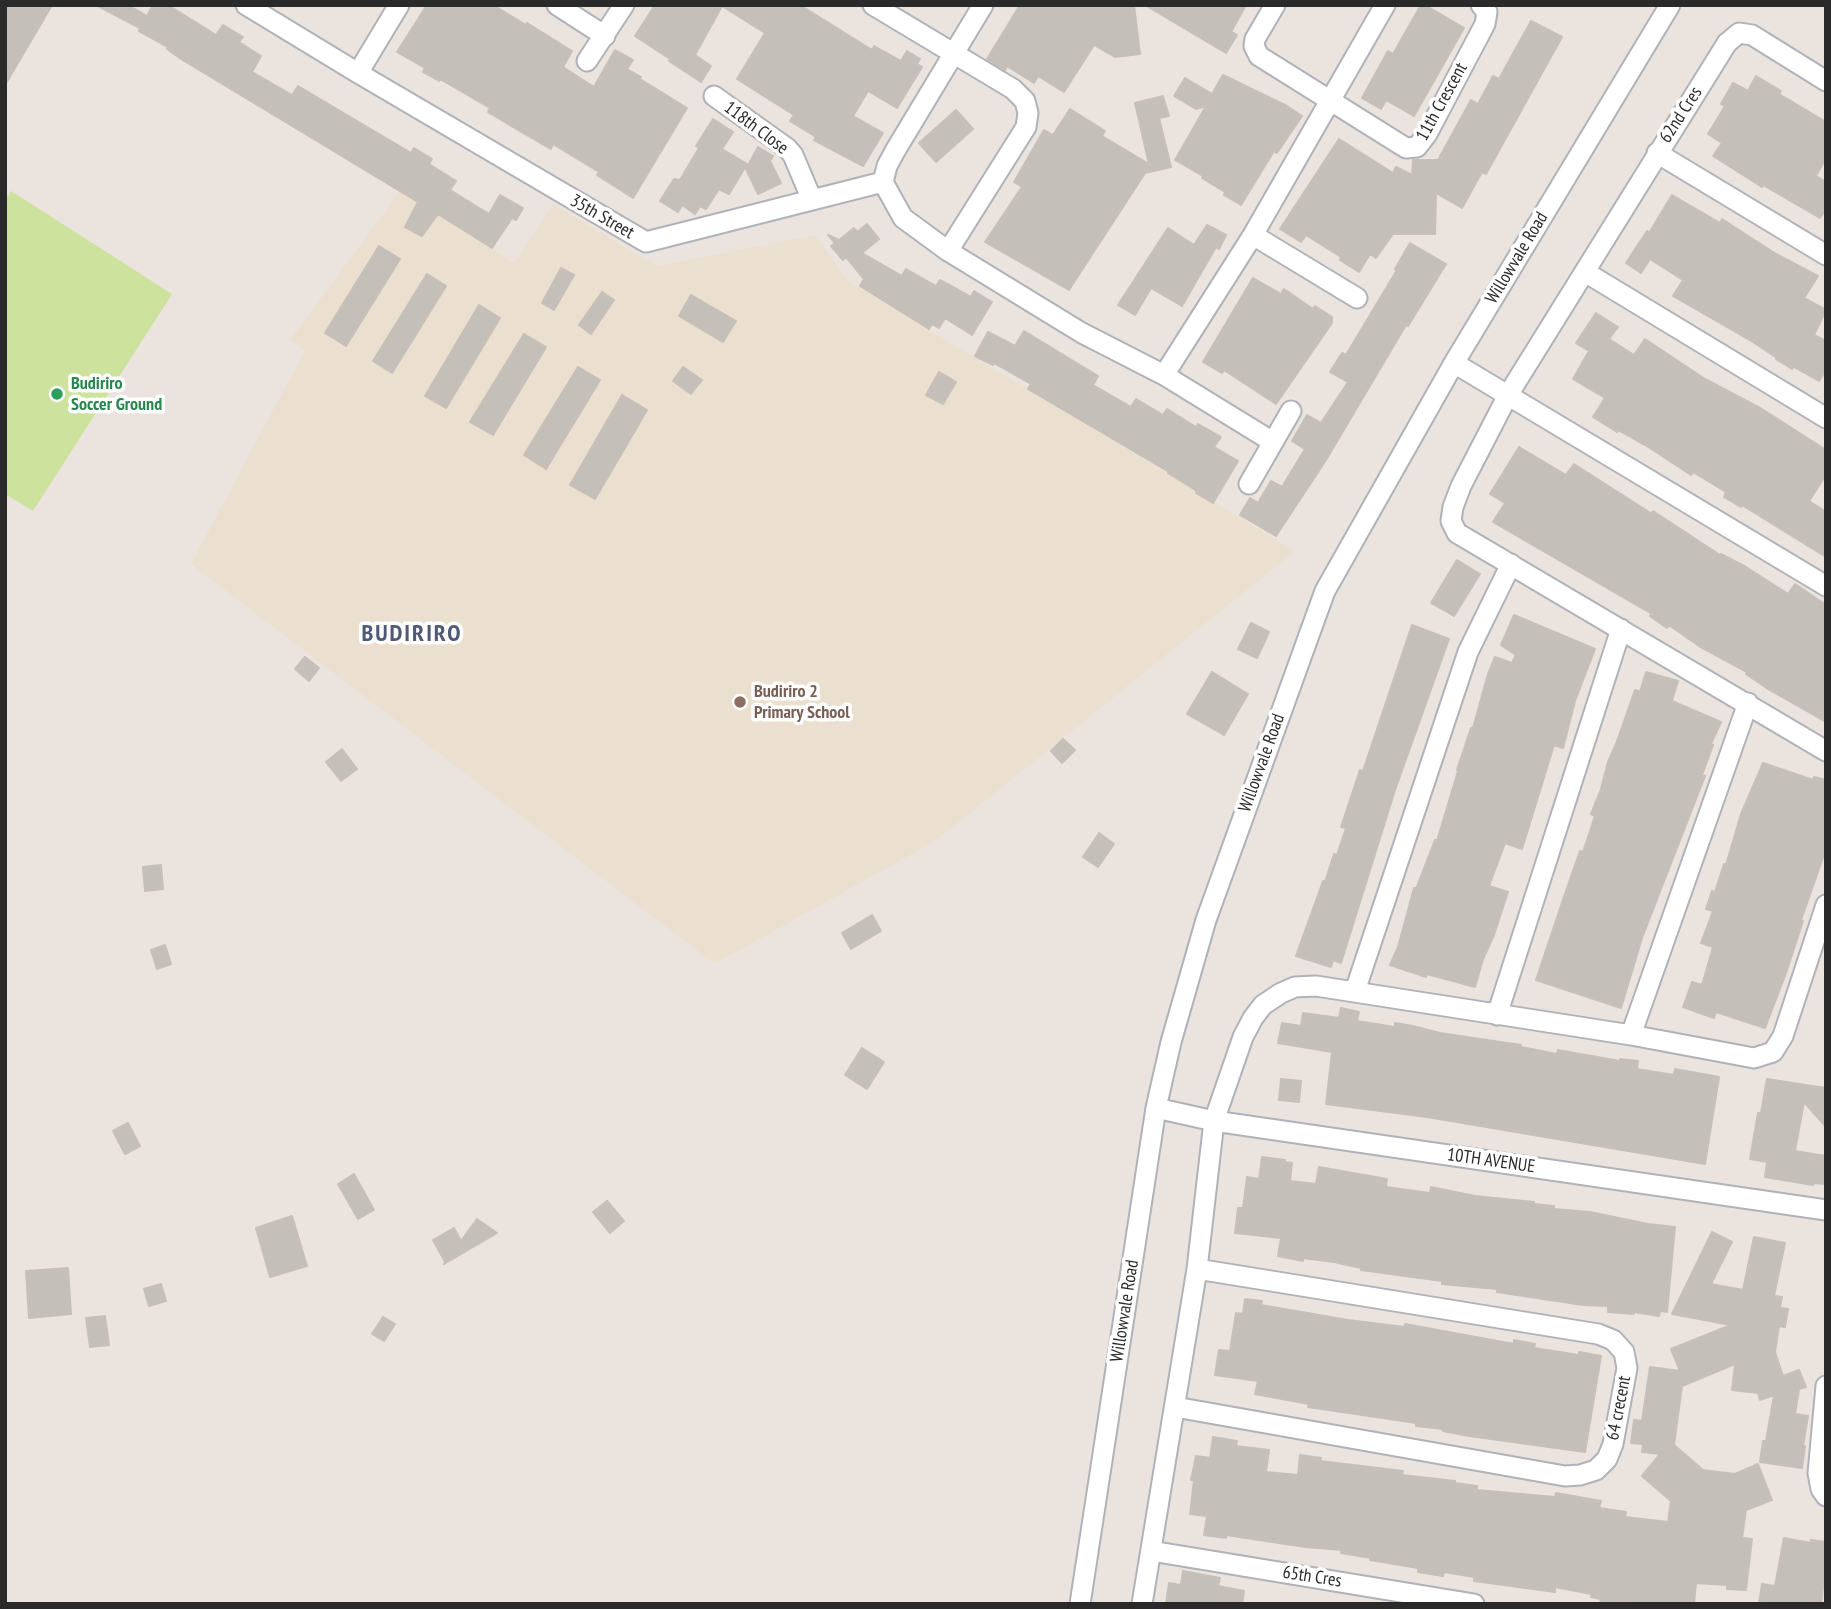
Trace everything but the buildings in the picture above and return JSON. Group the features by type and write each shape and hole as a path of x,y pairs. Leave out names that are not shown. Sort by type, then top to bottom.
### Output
{"street":[{"name":"35th Street","path":"246,5 358,74 646,242 883,182"},
{"path":"358,74 399,5"},
{"path":"557,5 605,36"},
{"path":"587,61 624,5"},
{"path":"873,5 1013,89 1025,101 1028,113 1026,127 948,251"},
{"path":"983,5 887,166 883,182 903,218 948,251 1082,333 1164,375 1273,442"},
{"path":"1275,5 1255,39 1254,46 1259,56 1334,95"},
{"path":"1164,375 1253,235 1385,5"},
{"name":"11th Crescent","path":"1334,95 1406,148 1417,147 1427,134 1485,24 1487,12 1481,5"},
{"name":"Willowvale Road","path":"1080,1604 1156,1108 1171,1042 1206,920 1325,591 1454,363 1670,5"},
{"name":"62nd Cres","path":"1826,81 1752,35 1739,33 1727,43 1657,153 1826,255"},
{"name":"118th Close","path":"714,96 787,148 793,155 812,200"},
{"path":"1657,153 1508,395 1461,486 1451,521 1457,533 1826,751"},
{"path":"1253,235 1357,298"},
{"path":"1585,272 1826,418"},
{"path":"1454,363 1826,586"},
{"path":"1249,484 1291,411"},
{"path":"1355,991 1468,652 1511,564"},
{"path":"1497,1015 1621,629"},
{"path":"1631,1035 1748,703"},
{"path":"1142,1604 1197,1269 1214,1121 1243,1037 1263,1005 1280,993 1316,986 1631,1035 1754,1058 1773,1052 1783,1035 1826,905"},
{"name":"10TH AVENUE","path":"1156,1108 1214,1121 1826,1210"},
{"name":"64 crecent","path":"1175,1407 1565,1476 1580,1475 1596,1469 1607,1459 1613,1444 1627,1368 1625,1352 1614,1340 1598,1334 1197,1269"},
{"path":"1826,1386 1818,1473 1821,1489 1826,1496"},
{"name":"65th Cres","path":"1151,1551 1474,1604"}],"shaded area":[{"name":"Budiriro 2 Primary School","path":"401,190 514,263 553,204 657,266 815,235 848,281 1295,551 935,841 715,964 191,564 305,350 290,340"}],"green space":[{"name":"Budiriro Soccer Ground","path":"11,191 172,294 33,511 5,494 5,201"}],"place":[{"name":"Budiriro Soccer Ground","path":"57,394"},
{"name":"Budiriro 2 Primary School","path":"740,702"}],"district":[{"name":"BUDIRIRO","path":"412,634"}]}
